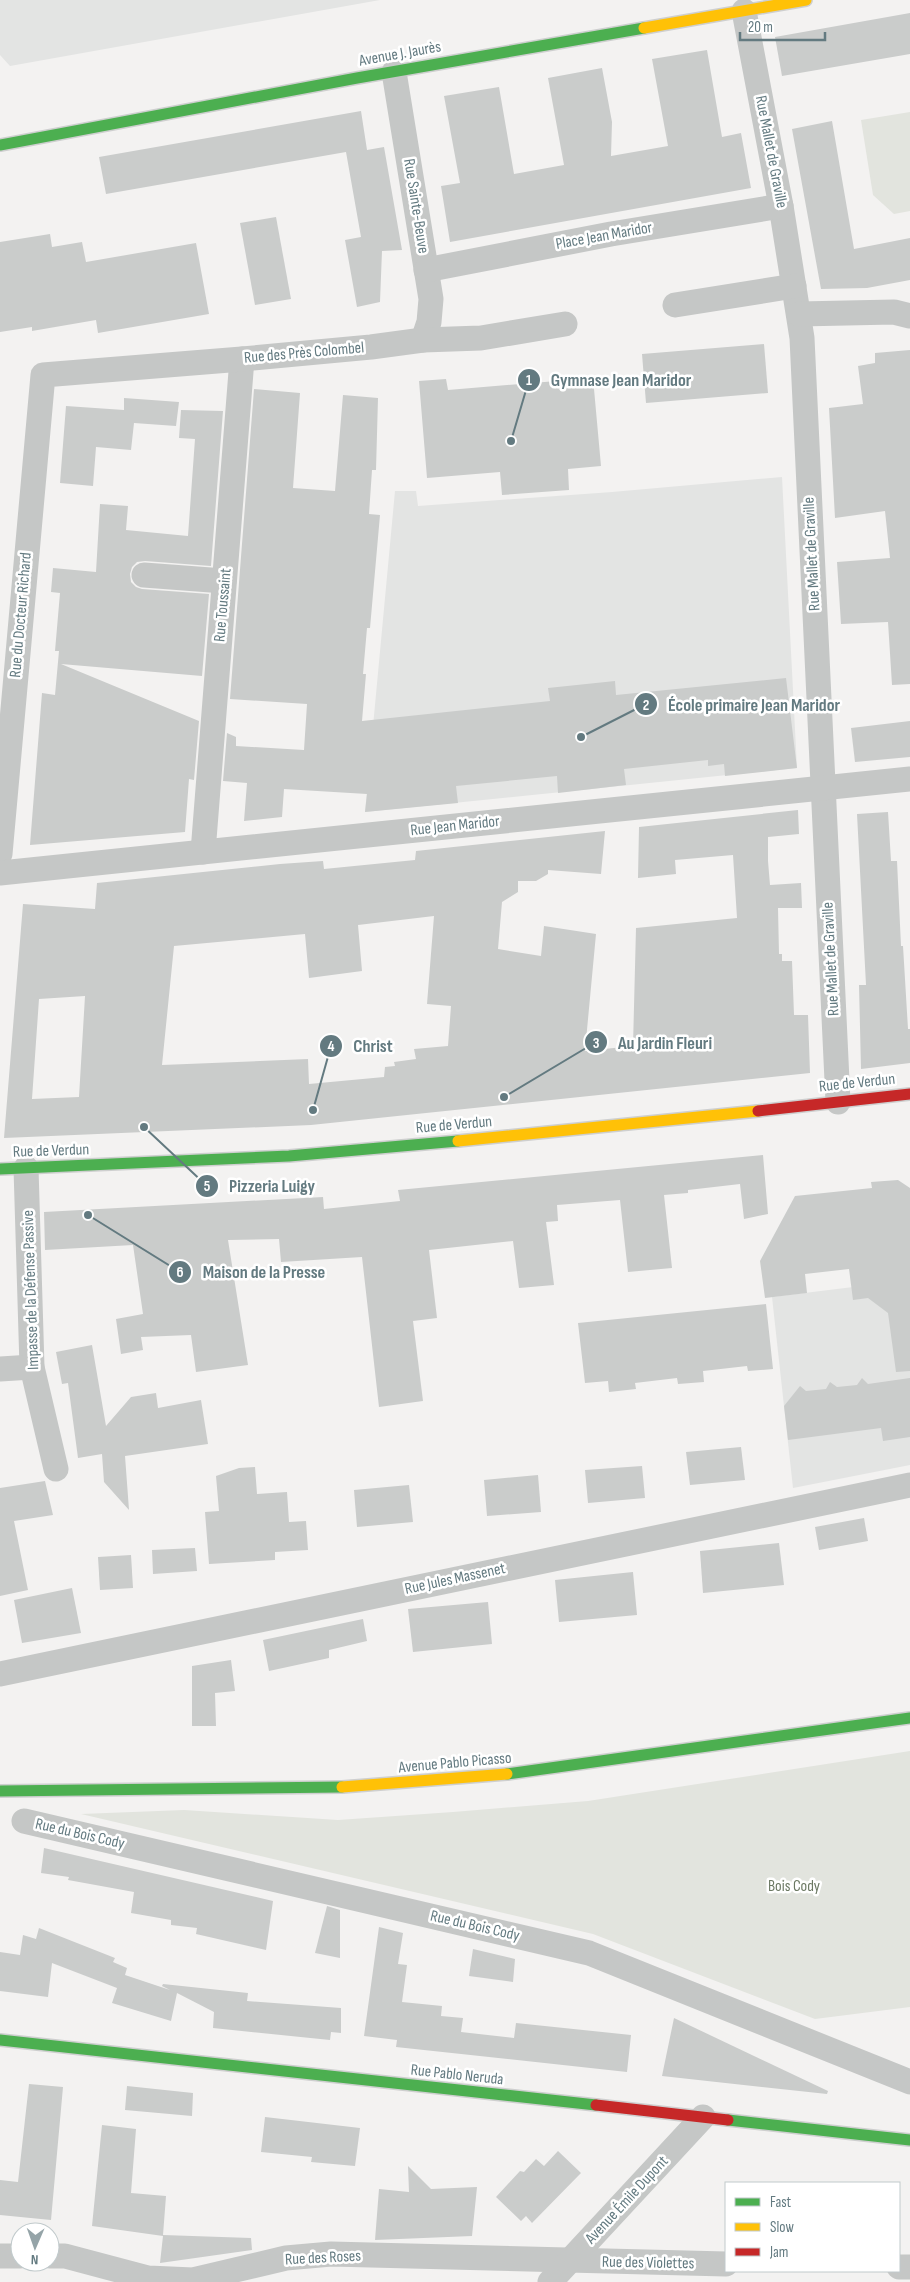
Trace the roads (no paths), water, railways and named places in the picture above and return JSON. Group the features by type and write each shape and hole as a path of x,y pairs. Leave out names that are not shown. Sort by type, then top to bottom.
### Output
{"street":[{"name":"Avenue J. Jaurès","path":"0,145 394,72 806,0"},
{"name":"Rue Mallet de Graville","path":"744,11 782,206 802,338 838,1102"},
{"name":"Rue Sainte-Beuve","path":"394,72 431,299 429,322 422,340"},
{"name":"Place Jean Maridor","path":"426,270 611,234 782,206"},
{"path":"675,305 794,286"},
{"path":"799,314 894,312 910,316"},
{"name":"Rue des Près Colombel","path":"43,375 242,359 371,347 422,340 481,338 565,324"},
{"name":"Rue Toussaint","path":"203,852 242,359"},
{"name":"Rue du Docteur Richard","path":"0,854 7,685 43,375"},
{"path":"144,575 224,582"},
{"name":"Rue Jean Maridor","path":"0,873 910,779"},
{"name":"Rue de Verdun","path":"0,1169 289,1156 572,1130 910,1094"},
{"name":"Impasse de la Défense Passive","path":"26,1168 32,1367 56,1469"},
{"path":"0,1369 32,1367"},
{"name":"Rue Jules Massenet","path":"0,1674 910,1485"},
{"name":"Avenue Pablo Picasso","path":"0,1791 363,1787 533,1772 910,1718"},
{"name":"Rue du Bois Cody","path":"24,1821 589,1953 910,2082"},
{"name":"Rue Pablo Neruda","path":"0,2040 910,2140"},
{"name":"Avenue Émile Dupont","path":"550,2282 703,2118"},
{"name":"Rue des Roses","path":"60,2256 148,2278 193,2280 286,2258 331,2254 570,2262"},
{"name":"Rue des Violettes","path":"570,2262 725,2264"}],"place":[{"name":"Gymnase Jean Maridor","path":"511,441"},
{"name":"École primaire Jean Maridor","path":"581,737"},
{"name":"Au Jardin Fleuri","path":"504,1097"},
{"name":"Christ","path":"313,1110"},
{"name":"Pizzeria Luigy","path":"144,1127"},
{"name":"Maison de la Presse","path":"88,1215"}],"park label":[{"name":"Bois Cody","path":"794,1886"}]}
